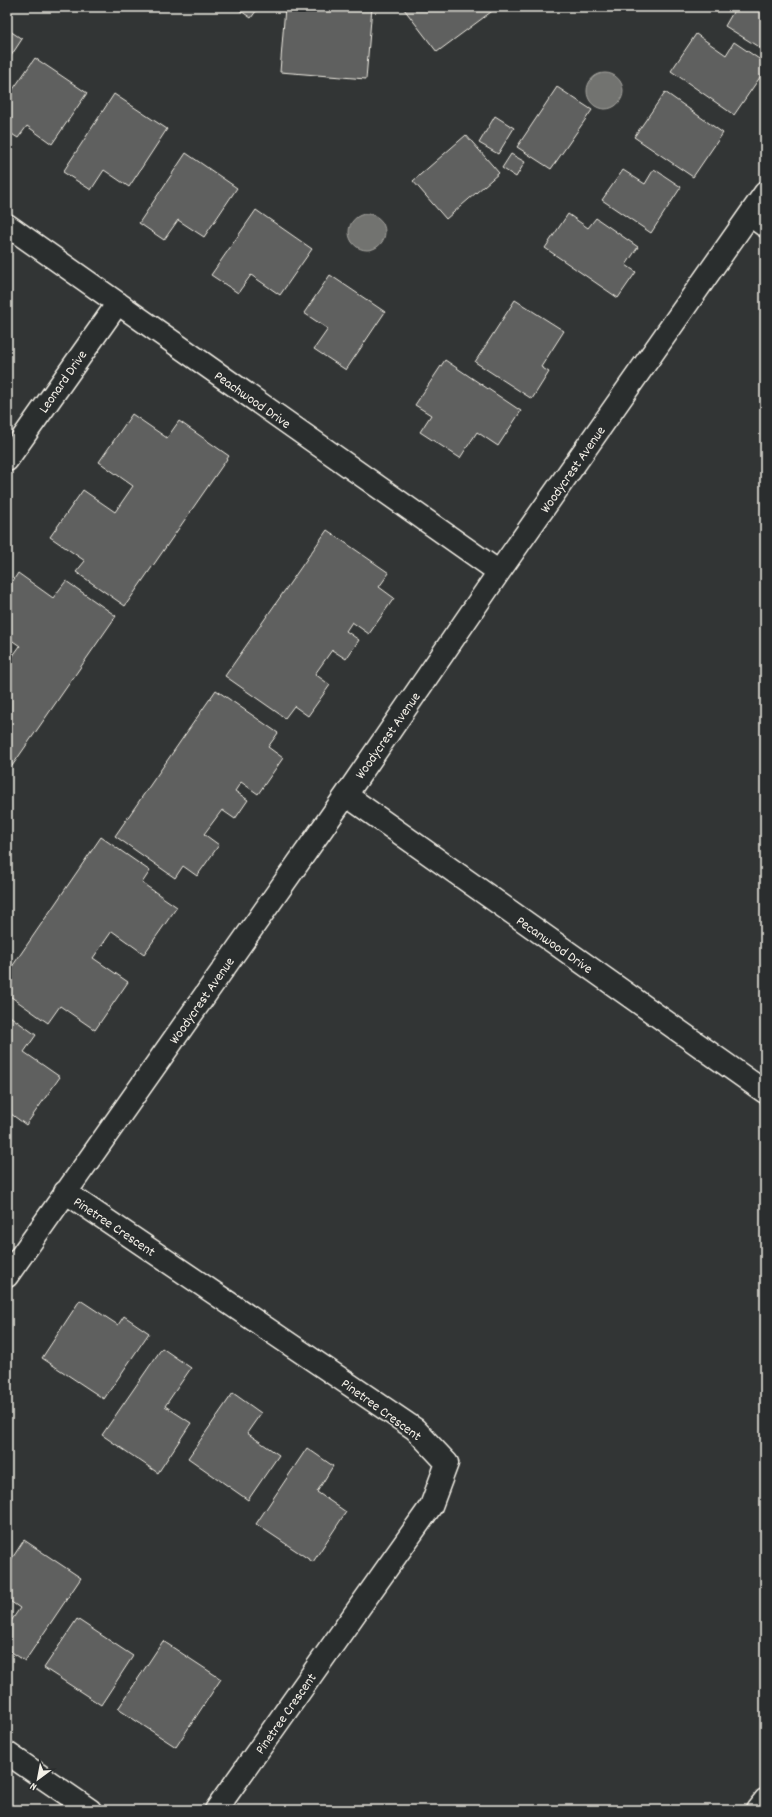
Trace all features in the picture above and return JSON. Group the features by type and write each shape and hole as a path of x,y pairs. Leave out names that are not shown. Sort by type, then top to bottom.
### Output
{"street":[{"name":"Woodycrest Avenue","path":"7,1276 346,795 499,572 757,220 765,193"},
{"name":"Peachwood Drive","path":"7,225 499,572"},
{"name":"Leonard Drive","path":"7,460 118,303"},
{"name":"Pecanwood Drive","path":"346,795 765,1092"},
{"name":"Pinetree Crescent","path":"65,1192 415,1430 447,1463 431,1506 216,1810"},
{"path":"7,1754 90,1810"},
{"path":"757,1810 765,1800"}],"shaded area":[{"path":"609,73 618,78 622,84 622,98 618,104 609,109 601,109 592,104 588,98 587,87 592,78 598,74"},
{"path":"371,214 380,219 384,225 384,239 380,245 371,250 363,250 354,245 350,239 349,228 354,219 360,215"}],"building":[{"path":"235,7 259,7 251,18"},
{"path":"285,7 325,10 325,7 372,7 366,79 280,72"},
{"path":"407,7 494,7 495,9 437,52 404,9"},
{"path":"736,7 765,7 765,51 725,26"},
{"path":"7,29 22,39 7,62"},
{"path":"696,34 726,55 734,42 765,63 765,70 734,115 671,71"},
{"path":"35,58 87,93 52,144 27,126 18,138 7,131 7,98"},
{"path":"557,87 592,110 551,169 517,147"},
{"path":"665,92 723,133 693,177 634,137"},
{"path":"114,94 167,129 129,187 104,170 91,190 63,172"},
{"path":"495,116 514,128 498,154 479,143"},
{"path":"466,135 499,173 446,219 413,181"},
{"path":"186,153 237,188 204,237 178,220 164,240 139,223"},
{"path":"511,154 525,162 516,177 502,168"},
{"path":"654,169 681,187 651,233 602,200 623,170 645,184"},
{"path":"256,210 312,249 280,295 251,275 238,293 211,275"},
{"path":"568,214 588,228 596,218 638,247 626,265 636,272 618,298 545,248"},
{"path":"330,275 385,312 346,370 314,349 328,329 304,313"},
{"path":"515,300 564,331 541,367 549,372 532,399 475,362"},
{"path":"445,360 521,411 498,446 477,432 460,458 420,432 431,415 415,405"},
{"path":"132,414 167,438 179,421 229,456 125,606 76,572 85,561 50,537 83,490 115,512 133,486 99,462"},
{"path":"327,530 389,573 379,587 394,598 369,634 352,622 346,631 359,640 346,659 332,650 315,674 330,685 308,716 294,706 285,718 225,676"},
{"path":"18,573 53,598 66,581 116,616 12,766 7,762 7,664 20,646 7,637 7,590"},
{"path":"216,690 278,733 268,747 283,758 258,794 241,782 235,791 248,800 235,819 222,810 204,834 219,845 197,876 183,866 175,878 115,836"},
{"path":"101,837 150,871 142,883 177,907 144,954 112,931 93,958 128,982 95,1030 60,1006 48,1023 7,994 7,974"},
{"path":"7,1014 36,1035 24,1052 60,1077 26,1125 7,1111"},
{"path":"80,1300 118,1325 124,1316 149,1333 104,1399 42,1358"},
{"path":"162,1348 191,1368 165,1406 191,1423 158,1473 102,1435"},
{"path":"233,1393 261,1413 247,1433 279,1455 248,1500 188,1458"},
{"path":"307,1448 333,1466 317,1492 346,1512 313,1562 256,1524"},
{"path":"24,1540 81,1578 25,1661 7,1649 7,1627 20,1608 7,1599 7,1566"},
{"path":"77,1619 133,1656 101,1705 44,1668"},
{"path":"163,1641 221,1679 176,1747 118,1709"}]}
